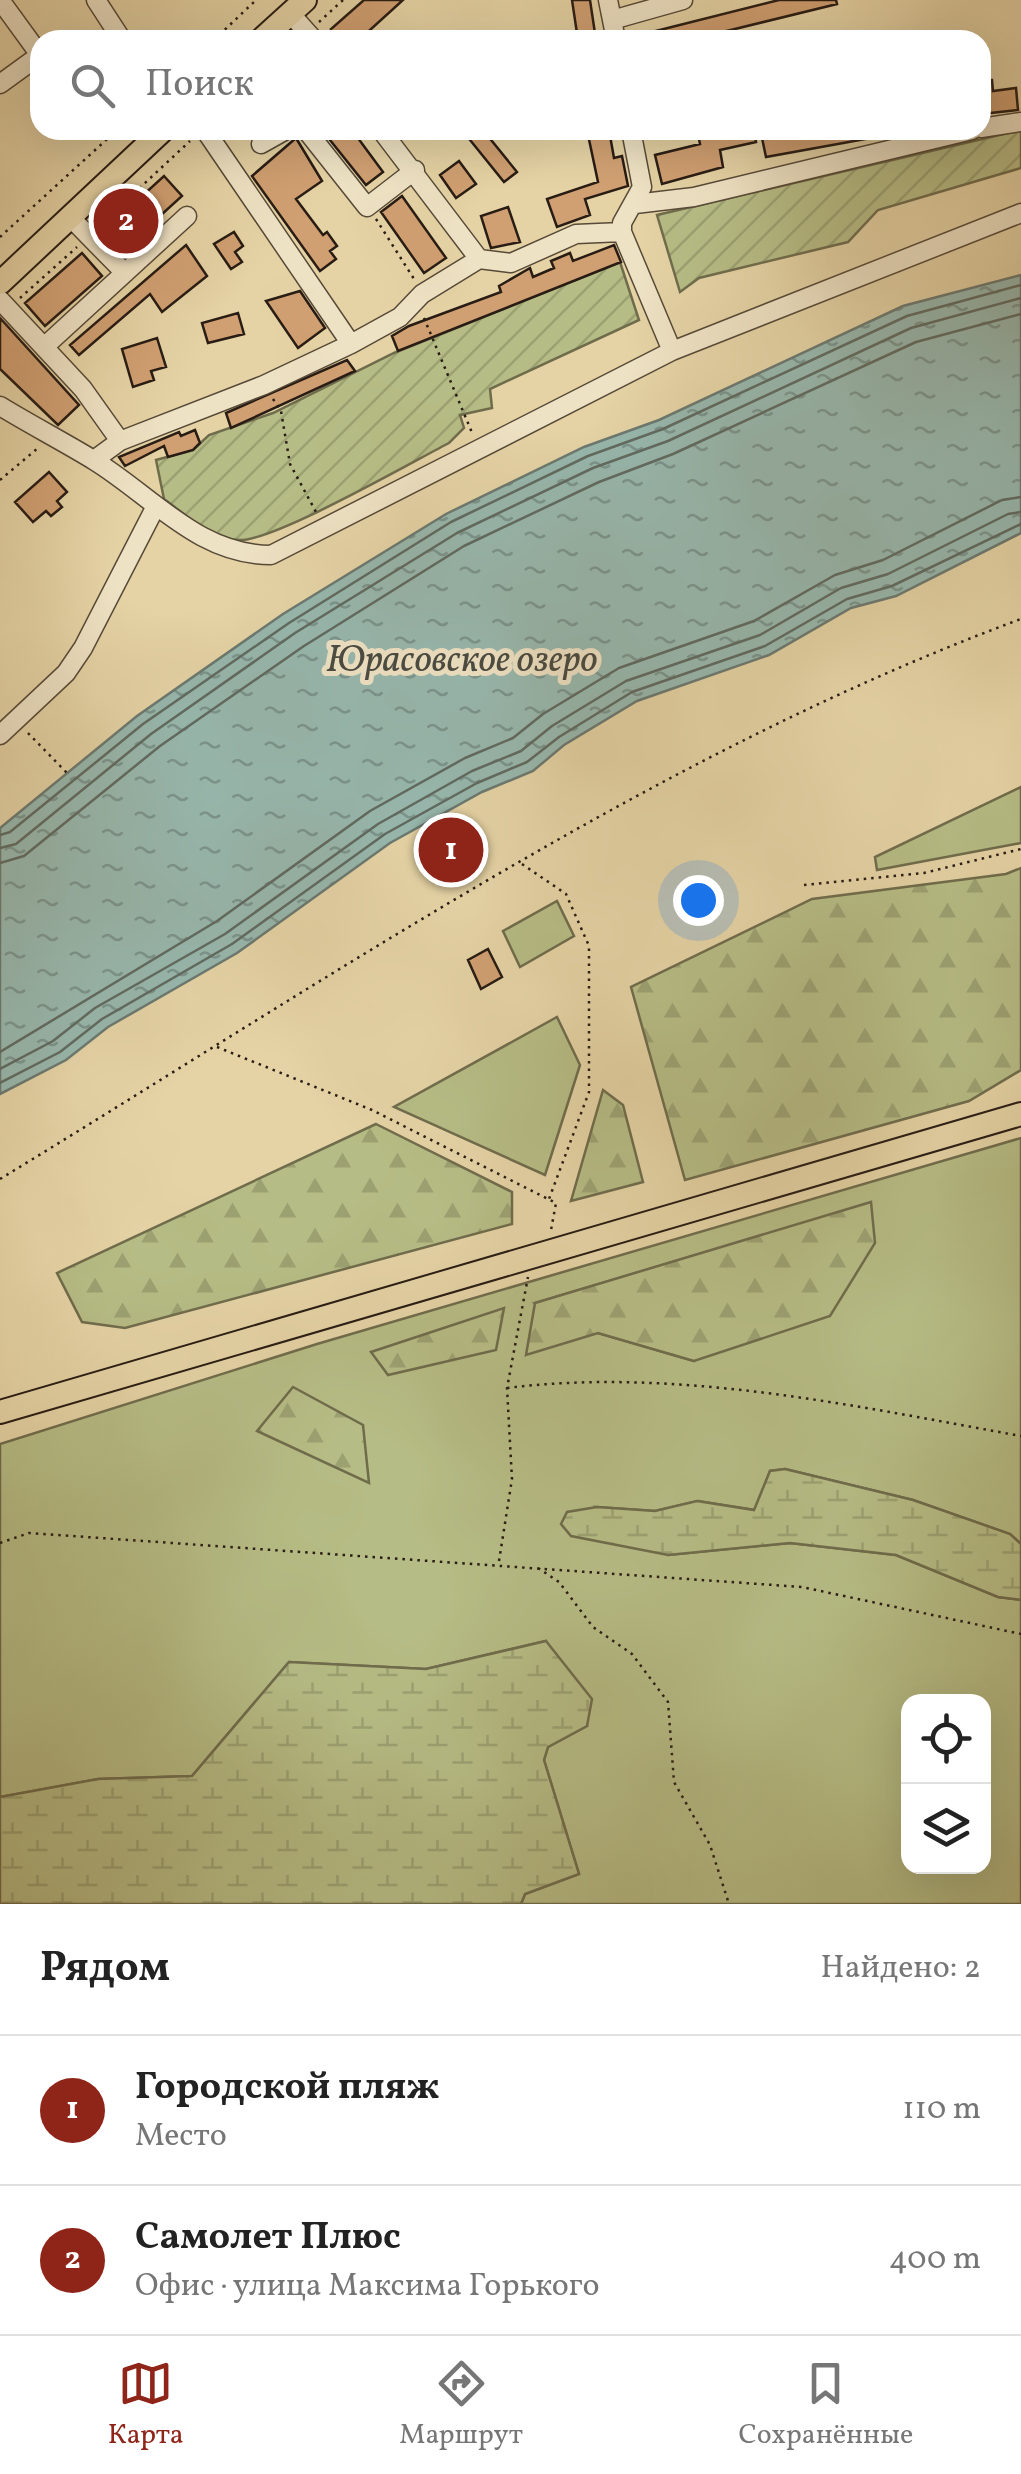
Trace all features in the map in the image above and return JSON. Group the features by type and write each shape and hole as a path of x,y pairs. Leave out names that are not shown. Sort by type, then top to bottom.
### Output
{"main road":[{"path":"271,30 297,5"},
{"path":"0,283 152,140"},
{"path":"0,1412 1021,1114"}],"street":[{"path":"0,0 30,41"},
{"path":"96,0 116,30"},
{"path":"608,0 614,30"},
{"path":"612,20 683,0"},
{"path":"297,5 308,30"},
{"path":"0,84 30,62"},
{"path":"991,126 1021,122"},
{"path":"211,140 351,344"},
{"path":"261,144 268,140"},
{"path":"314,140 367,208 415,170"},
{"path":"390,140 478,259"},
{"path":"633,140 642,186 622,223 622,232 672,351"},
{"path":"635,204 657,205 694,197 931,140"},
{"path":"0,406 94,460 205,541 251,555 271,555 326,531 672,351 1021,213"},
{"path":"44,347 188,216"},
{"path":"70,217 125,273"},
{"path":"94,460 120,440 264,385 351,344 478,259 510,263 576,234 622,232"},
{"path":"4,304 83,389 120,440"},
{"path":"0,735 66,673 84,648 156,506"}],"path":[{"path":"224,30 256,0"},
{"path":"316,30 343,0"},
{"path":"0,237 106,140"},
{"path":"4,304 89,236 193,140"},
{"path":"367,208 410,267 464,420 482,448"},
{"path":"264,385 280,411 290,464 326,531"},
{"path":"0,480 48,434"},
{"path":"0,1179 410,925 690,768 962,640 1021,618"},
{"path":"16,722 67,773"},
{"path":"804,885 924,873 1021,849"},
{"path":"521,863 566,894 589,946 589,1092 549,1200"},
{"path":"216,1047 372,1110 556,1203 553,1228 532,1257 508,1388 512,1480 499,1564"},
{"path":"508,1388 573,1380 732,1390 1021,1436"},
{"path":"0,1543 29,1532 802,1587 1021,1634"},
{"path":"534,1566 559,1582 593,1627 632,1654 668,1702 674,1782 710,1845 729,1904"}],"green space":[{"path":"1021,130 1021,168 878,210 848,242 699,278 680,292 657,215"},
{"path":"620,262 639,320 490,389 492,408 460,415 464,428 449,443 375,483 280,529 238,540 208,530 164,499 156,460 193,450 209,435 273,413 394,353"},
{"path":"1021,787 1021,843 877,870 875,857"},
{"path":"1021,868 1021,1070 969,1101 685,1180 631,987 812,899 1006,874"},
{"path":"557,901 574,936 520,967 503,931"},
{"path":"557,1017 580,1065 545,1175 394,1107"},
{"path":"603,1090 623,1105 643,1182 571,1201"},
{"path":"376,1124 512,1192 512,1224 125,1328 82,1322 57,1273"},
{"path":"1021,1138 1021,1544 1010,1534 913,1500 785,1469 770,1471 755,1510 698,1501 655,1511 597,1507 668,1555 790,1543 896,1555 998,1597 1021,1600 1021,1904 521,1904 525,1894 579,1874 544,1760 548,1747 587,1726 546,1641 426,1669 289,1662 192,1776 98,1779 0,1797 0,1444 317,1344","holes":["871,1203 694,1361 598,1333 535,1303"]},
{"path":"871,1202 875,1243 830,1316 694,1361 598,1333 526,1355 535,1303"},
{"path":"504,1308 496,1350 388,1375 371,1352"},
{"path":"293,1387 363,1425 369,1483 257,1431"},
{"path":"785,1469 913,1500 1010,1534 1021,1544 1021,1600 998,1597 896,1555 790,1543 668,1555 571,1536 561,1524 567,1512 597,1507 655,1511 697,1501 754,1510 770,1471"},
{"path":"546,1641 592,1699 587,1726 548,1747 544,1760 579,1874 525,1894 521,1904 0,1904 0,1797 98,1779 192,1776 289,1662 426,1669"}],"water":[{"name":"Юрасовское озеро","path":"1021,275 1021,533 896,596 851,608 769,655 637,701 564,745 533,771 482,792 390,843 237,953 108,1027 66,1060 0,1094 0,828 137,716 283,614 446,514 584,447 659,420 903,306"}],"building":[{"path":"364,0 403,0 370,30 331,29"},
{"path":"572,0 590,0 594,30 576,30"},
{"path":"779,0 836,0 837,4 731,30 660,30"},
{"path":"991,80 993,91 1016,88 1018,110 991,113"},
{"path":"297,140 322,181 296,199 323,235 327,232 337,246 330,251 336,259 320,271 252,176"},
{"path":"330,140 359,140 383,172 366,185"},
{"path":"470,140 491,140 517,172 504,182"},
{"path":"589,140 611,140 614,158 622,156 628,186 585,199 590,215 557,227 547,199 598,182"},
{"path":"699,140 756,142 720,150 723,167 662,184 655,155 700,144"},
{"path":"762,140 860,140 766,157"},
{"path":"459,161 476,184 456,198 440,175"},
{"path":"164,176 182,196 126,247 108,227"},
{"path":"402,196 446,258 424,273 381,212"},
{"path":"508,207 520,242 491,248 481,216"},
{"path":"234,232 243,246 235,252 242,262 231,269 214,244"},
{"path":"186,245 207,276 162,312 150,294 79,355 70,345"},
{"path":"614,245 621,262 398,351 392,336 409,326 501,292 499,286 530,268 533,277 554,268 551,261 570,253 573,261"},
{"path":"82,253 102,276 45,326 25,303"},
{"path":"300,291 325,328 298,348 266,301"},
{"path":"238,313 244,334 208,343 202,323"},
{"path":"0,318 79,405 58,425 0,369"},
{"path":"157,338 166,367 151,371 154,380 133,387 122,349"},
{"path":"347,360 355,371 231,428 226,413"},
{"path":"195,430 200,443 193,450 168,457 164,446 125,466 119,457 179,432 181,436"},
{"path":"49,472 67,492 57,501 62,507 51,516 46,511 33,522 15,502"},
{"path":"488,949 502,977 481,989 468,960"}],"place":[{"name":"Самолет Плюс","path":"126,221"},
{"name":"Городской пляж","path":"451,850"}]}
